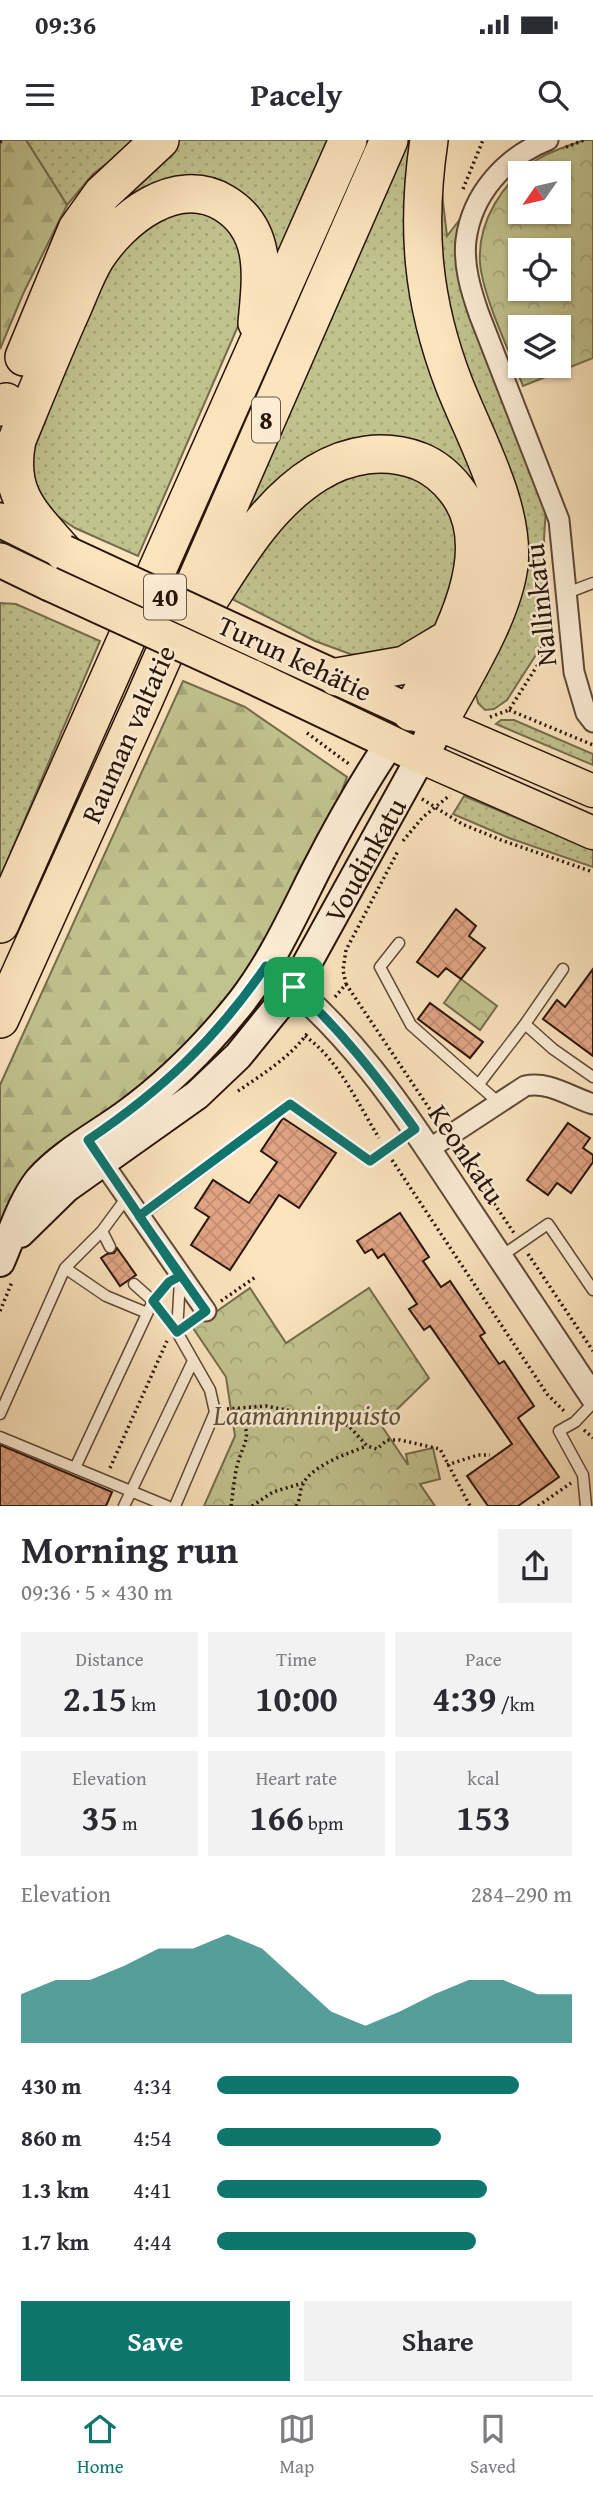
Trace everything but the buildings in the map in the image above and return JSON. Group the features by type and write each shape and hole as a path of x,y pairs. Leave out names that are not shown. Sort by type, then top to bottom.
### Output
{"highway":[{"path":"2,408 77,229 102,194 160,140"},
{"name":"Rauman valtatie","path":"0,924 348,140"},
{"name":"Rauman valtatie","path":"0,1018 144,700 389,140"},
{"path":"390,743 424,718 498,606 506,580 510,548 502,506 454,383 429,303 421,235 429,140"},
{"path":"64,552 25,507 15,482 13,457 17,440 57,342 94,261 110,237 155,202 180,195 212,198 237,212 256,240 261,258 254,352"},
{"path":"144,700 246,543 279,505 317,473 341,462 367,454 404,456 428,465 449,482 466,506 473,534 470,589 447,640 424,718 421,757"},
{"name":"Turun kehätie","path":"0,520 424,718"},
{"name":"Turun kehätie","path":"0,560 421,757"},
{"path":"337,677 405,665 447,640"}],"main road":[{"name":"40","path":"424,718 593,791"},
{"name":"Voudinkatu","path":"3,1255 34,1216 66,1188 95,1151 184,1065 242,1000 266,966 331,841 370,772 390,743"},
{"name":"40","path":"421,757 593,833"},
{"name":"Voudinkatu","path":"95,1151 176,1111 217,1079 254,1038 294,987 421,757"}],"street":[{"name":"Nallinkatu","path":"555,144 516,157 498,171 470,220 466,242 471,290 559,520 574,671 586,713 593,722"},
{"name":"Keonkatu","path":"266,966 322,1012 431,1138 500,1257 593,1397"},
{"path":"431,1138 526,1086 549,1086 592,1104"},
{"path":"95,1151 206,1311"}],"lane":[{"path":"568,593 593,583"},
{"path":"399,943 380,967 411,1025 499,1103"},
{"path":"479,1084 563,969"},
{"path":"525,1024 553,1049 593,1076"},
{"path":"139,1216 290,1104 370,1161 386,1150 431,1138"},
{"path":"0,1414 65,1268 102,1231 127,1197"},
{"path":"500,1257 548,1224 593,1290"},
{"path":"102,1231 110,1247"},
{"path":"65,1268 106,1296 147,1313"},
{"path":"75,1468 153,1301 169,1282 180,1276"},
{"path":"177,1332 180,1276"},
{"path":"134,1284 153,1301 177,1332 210,1390 215,1412 175,1506"},
{"path":"124,1506 193,1361"},
{"path":"586,1506 583,1475 559,1431 575,1422 593,1403"},
{"path":"0,1437 167,1506"}],"path":[{"path":"555,144 584,140"},
{"path":"489,717 509,710 558,634"},
{"path":"509,710 593,745"},
{"path":"427,802 472,828 593,872"},
{"path":"346,984 431,1138 521,1243 593,1351"},
{"path":"306,1036 318,1045 334,1064 386,1150 547,1394 593,1438"},
{"path":"206,1311 257,1276"},
{"path":"105,1480 166,1341 177,1332"},
{"path":"215,1412 266,1406 328,1418 349,1426 368,1446 377,1449 387,1440 440,1449 470,1506"},
{"path":"231,1506 237,1466 246,1445 247,1428 236,1408"},
{"path":"252,1506 273,1492 303,1483 338,1457 368,1446"},
{"path":"447,1465 478,1455 490,1455"},
{"path":"538,1506 583,1475"},
{"path":"296,1506 303,1483"}],"green space":[{"path":"0,140 26,140 67,205 23,294 0,349"},
{"path":"26,140 138,140 93,174 67,205"},
{"path":"177,140 330,140 273,275 220,190 87,237"},
{"path":"408,140 421,140 417,159 487,477 492,559 401,442 227,551"},
{"path":"584,140 593,140 593,358 571,367 571,315 508,315 508,349 491,308 480,263 480,247 488,217 508,185 508,224 571,224 571,161 536,161"},
{"path":"441,185 447,236 464,214 455,244 458,265 546,507 544,539 550,633 507,700 494,709 485,710 478,703 474,686 518,595 436,257"},
{"path":"178,203 239,227 245,310 138,556 75,528 47,509 25,462 102,263"},
{"path":"520,378 543,378 523,386"},
{"path":"392,464 444,488 463,560 436,628 419,643 378,657 350,654 315,641 224,595 322,480"},
{"path":"0,603 16,604 100,641 0,878"},
{"path":"183,681 245,707 347,777 317,857 245,971 199,1035 158,1073 43,1157 0,1227 0,1085"},
{"path":"501,720 514,720 593,754 593,765 496,724"},
{"path":"464,796 593,850 593,867 509,838 453,814"},
{"path":"461,979 497,1006 480,1030 444,1003"},
{"name":"Laamanninpuisto","path":"250,1288 286,1343 369,1288 429,1378 381,1425 408,1465 406,1454 433,1448 440,1479 420,1484 435,1506 204,1506 235,1436 226,1377 193,1328"}],"route":[{"path":"266,966 294,987 322,1012 363,1059 415,1129 370,1161 290,1104 139,1216 206,1311 177,1332 153,1301 169,1282 180,1276 102,1162 88,1140 124,1116 184,1065 242,1000 266,966"}]}
